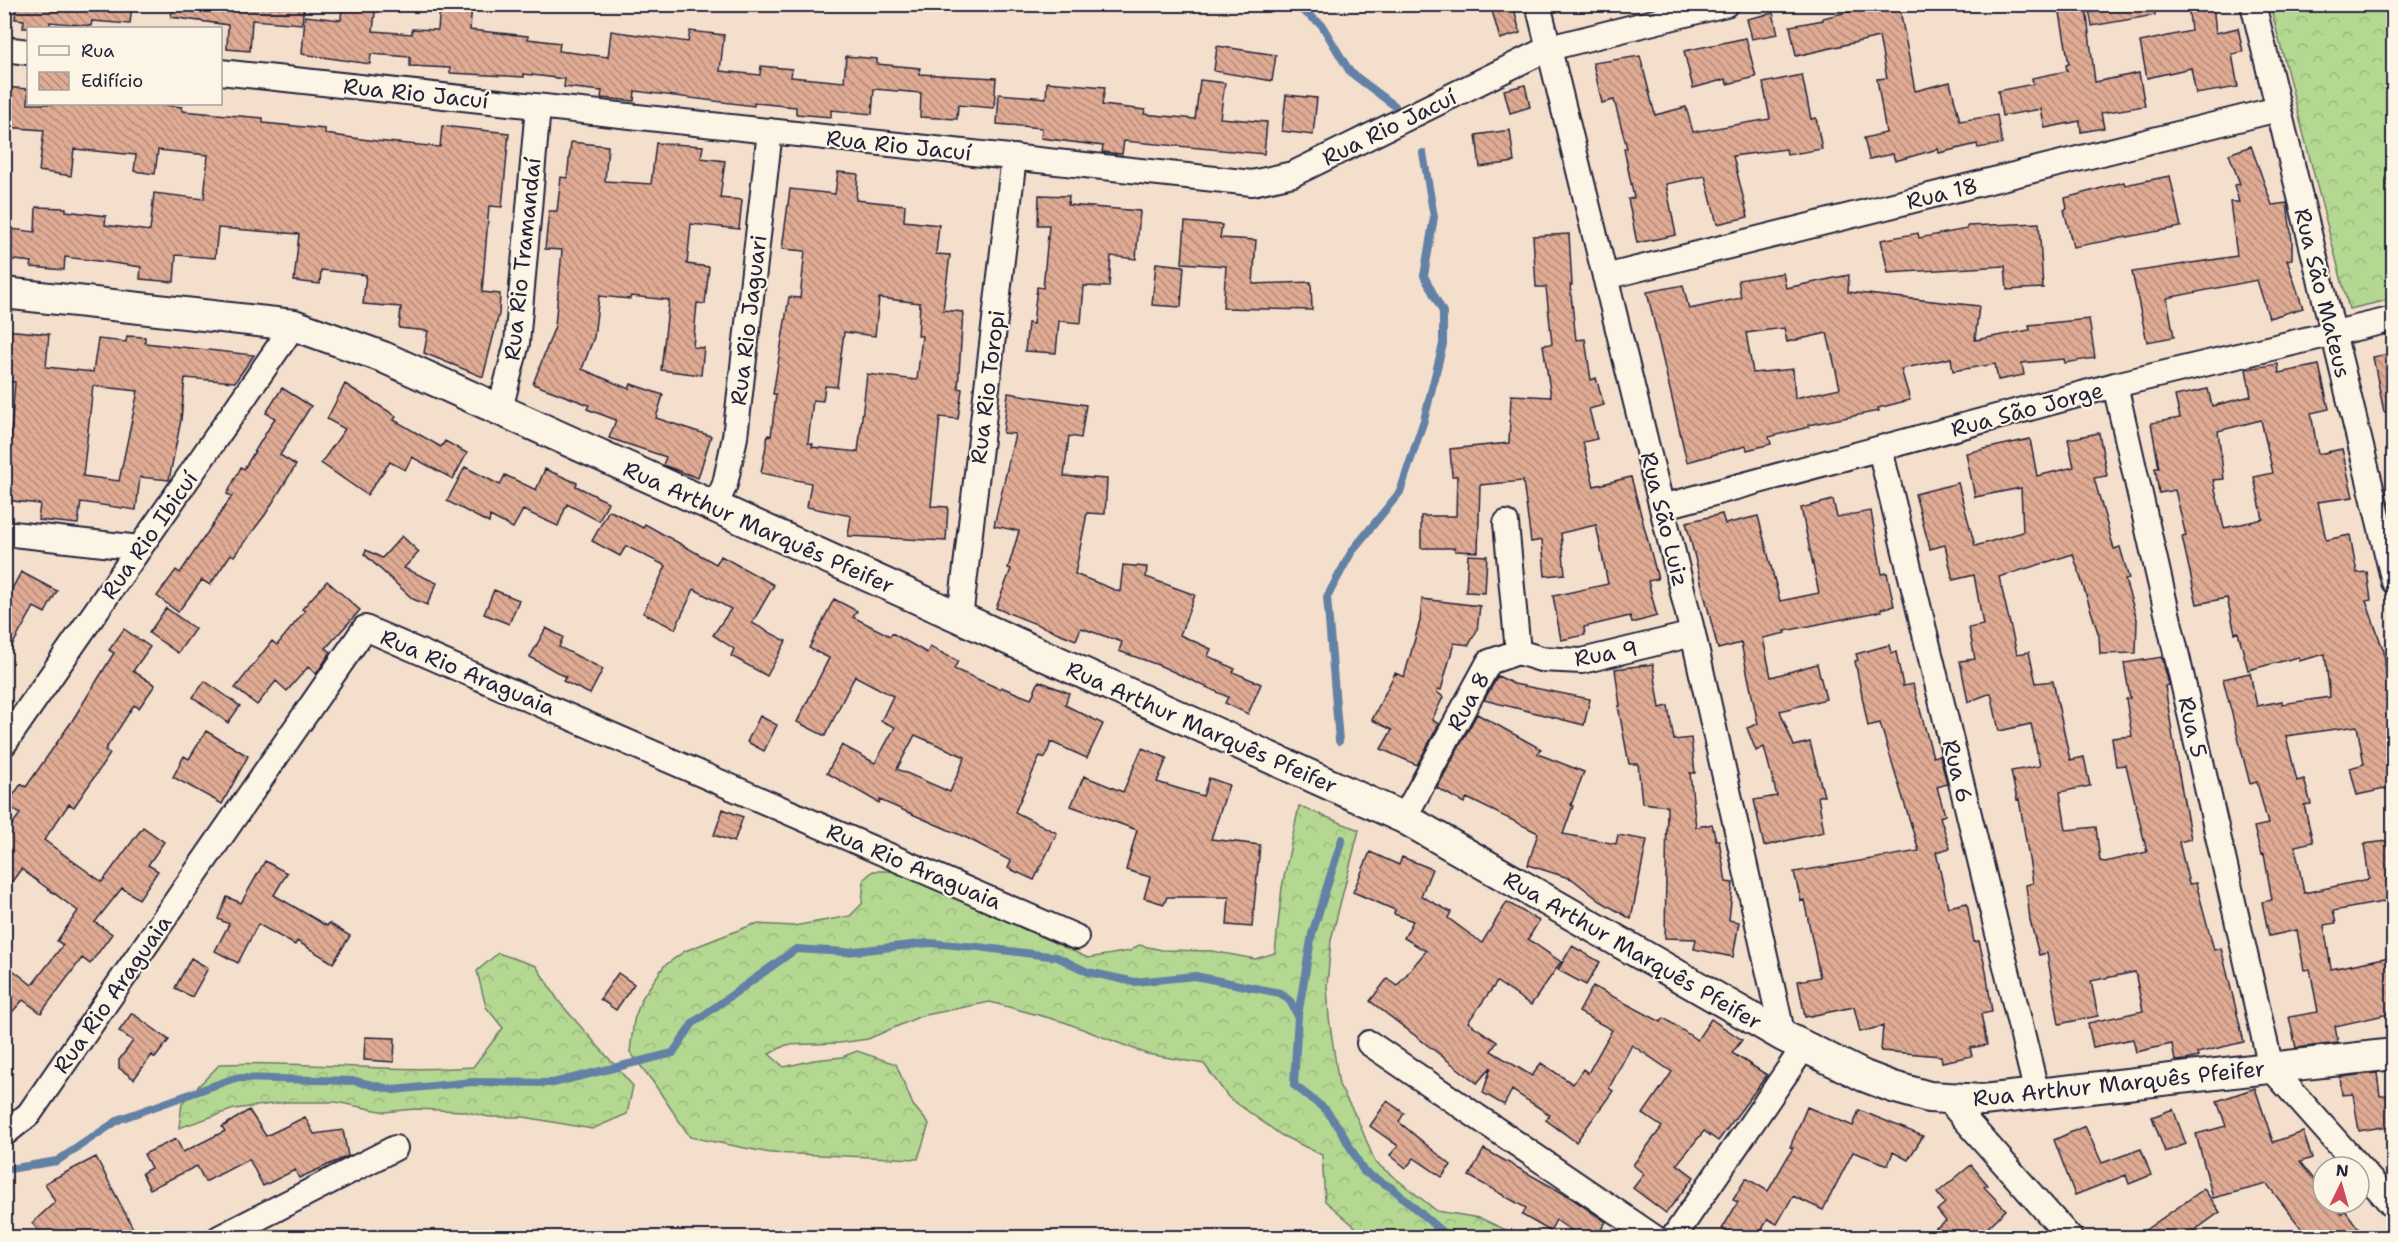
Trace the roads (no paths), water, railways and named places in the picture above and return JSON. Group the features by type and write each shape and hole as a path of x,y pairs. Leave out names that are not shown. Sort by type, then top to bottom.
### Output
{"street":[{"name":"Rua São Luiz","path":"1538,4 1793,1041"},
{"name":"Rua Rio Jacuí","path":"222,72 1252,183 1293,174 1549,48 1726,4"},
{"name":"Rua São Mateus","path":"2253,4 2394,582"},
{"path":"4,49 27,52"},
{"name":"Rua Rio Tramandaí","path":"500,410 517,343 538,106"},
{"name":"Rua 18","path":"1605,277 2278,109"},
{"name":"Rua Rio Jaguari","path":"715,507 725,484 735,437 770,131"},
{"name":"Rua Rio Toropi","path":"960,618 1014,157"},
{"name":"Rua Arthur Marquês Pfeifer","path":"4,293 294,325 383,357 1404,818 1793,1041 1893,1087 1947,1099 1983,1100 2394,1054"},
{"name":"Rua São Jorge","path":"1662,507 2115,385 2394,319"},
{"name":"Rua Rio Ibicuí","path":"4,744 294,325"},
{"name":"Rua 5","path":"2115,385 2271,1068"},
{"name":"Rua 6","path":"1880,449 2037,1094"},
{"path":"1506,524 1518,652"},
{"path":"4,533 140,548"},
{"name":"Rua Rio Araguaia","path":"4,1134 29,1114 365,628 1076,937"},
{"name":"Rua 9","path":"1518,652 1541,659 1582,661 1694,634"},
{"name":"Rua 8","path":"1404,818 1489,662 1518,652"},
{"path":"1673,1238 1793,1041"},
{"path":"1369,1043 1655,1238"},
{"path":"2271,1068 2348,1155"},
{"path":"1947,1099 2070,1238"},
{"path":"219,1238 395,1148"},
{"path":"2371,1181 2394,1207"}],"waterway":[{"path":"1293,4 1321,24 1350,72 1395,106"},
{"path":"1339,741 1327,597 1352,551 1400,492 1424,420 1443,344 1443,312 1424,276 1434,217 1423,153"},
{"path":"1298,1015 1312,934 1342,839"},
{"path":"4,1170 57,1161 120,1119 235,1078 355,1081 394,1090 472,1082 553,1083 673,1053 693,1023 796,949 846,952 929,943 1057,957 1088,972 1135,982 1195,976 1280,993 1290,1001 1298,1016 1294,1085 1326,1110 1340,1129 1364,1172 1392,1188 1449,1238"}]}
